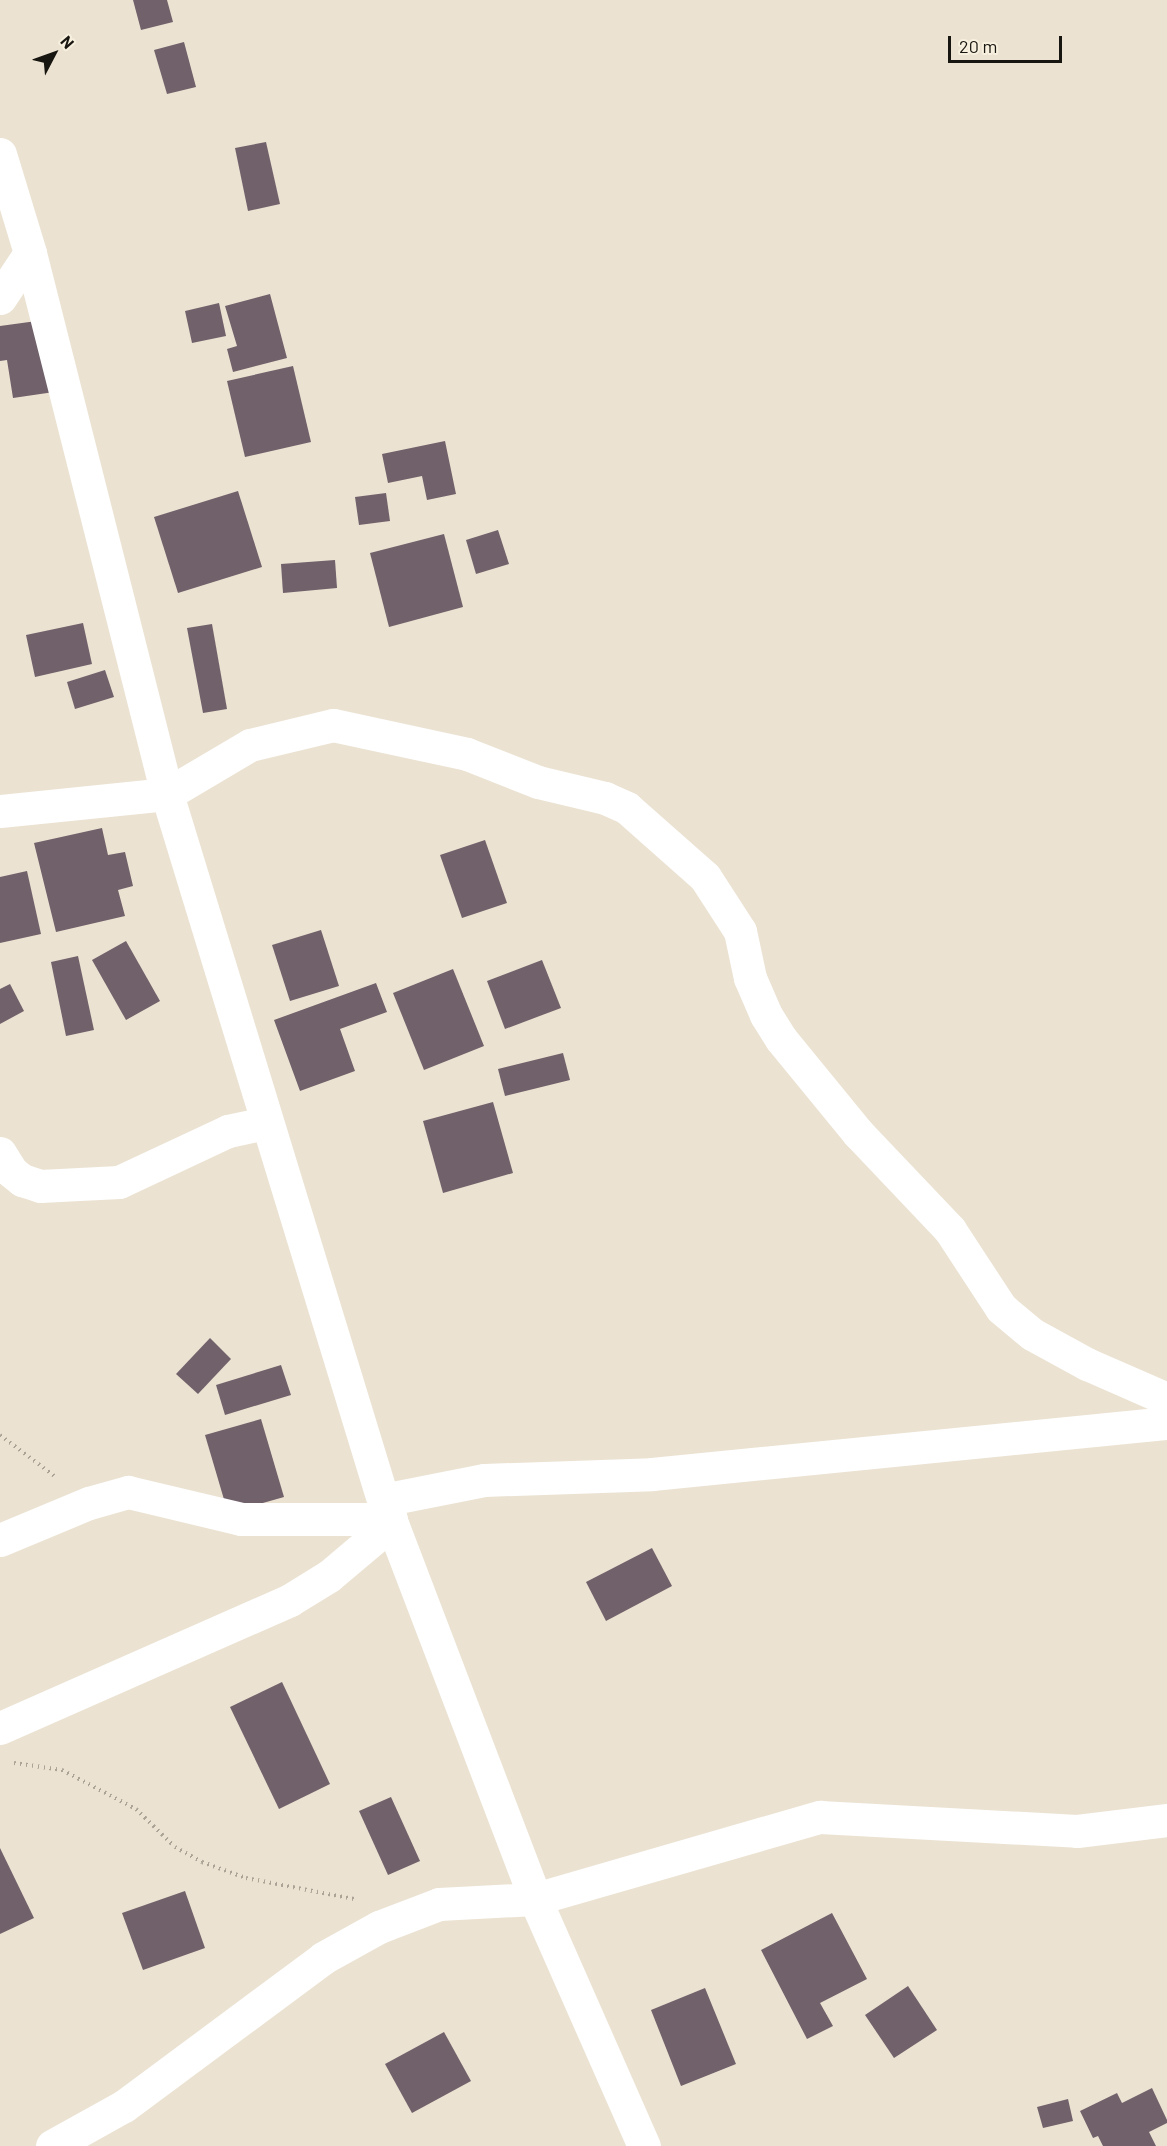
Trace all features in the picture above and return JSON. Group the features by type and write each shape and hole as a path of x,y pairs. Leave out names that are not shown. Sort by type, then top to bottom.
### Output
{"street":[{"path":"0,154 30,253 167,794 266,1124 389,1514 535,1899 644,2146"},
{"path":"0,298 30,253"},
{"path":"0,811 167,794 250,745 333,725 467,754 538,782 605,798 627,808 705,877 740,931 750,978 766,1015 781,1040 858,1132 950,1230 1001,1308 1041,1339 1087,1364 1167,1399"},
{"path":"0,1153 12,1172 22,1180 40,1186 119,1182 228,1131 266,1124"},
{"path":"0,1540 89,1503 128,1492 241,1519 389,1514 484,1480 652,1474 1167,1423"},
{"path":"3,1744 290,1600 329,1576 389,1514"},
{"path":"52,2146 124,2106 324,1958 379,1927 439,1904 535,1899 820,1817 1077,1831 1167,1820"}],"path":[{"path":"0,1435 89,1503"},
{"path":"3,1744 62,1770 136,1809 175,1847 202,1862 246,1878 358,1900"}],"building":[{"path":"133,0 167,0 173,22 141,30"},
{"path":"184,42 196,87 167,94 154,50"},
{"path":"266,142 280,204 248,211 235,148"},
{"path":"270,294 287,358 233,372 227,349 237,346 225,306"},
{"path":"219,303 226,336 192,343 185,311"},
{"path":"44,320 54,392 13,398 7,360 0,361 0,326"},
{"path":"293,366 311,442 245,457 227,381"},
{"path":"445,441 456,494 427,500 422,476 388,483 382,454"},
{"path":"238,491 262,567 178,593 154,517"},
{"path":"386,493 390,521 359,525 355,497"},
{"path":"498,530 509,564 476,574 466,540"},
{"path":"444,534 463,607 389,627 370,553"},
{"path":"335,560 337,588 283,593 281,564"},
{"path":"83,623 92,664 35,677 26,635"},
{"path":"212,624 227,709 203,713 187,628"},
{"path":"105,670 114,697 75,709 67,682"},
{"path":"102,828 108,855 125,852 133,886 118,890 125,916 56,932 34,843"},
{"path":"485,840 507,903 462,918 440,855"},
{"path":"27,871 41,934 0,943 0,877"},
{"path":"321,930 339,986 290,1001 272,945"},
{"path":"126,941 160,1001 126,1020 92,960"},
{"path":"78,956 94,1030 66,1036 51,962"},
{"path":"542,960 561,1008 505,1029 487,981"},
{"path":"453,969 484,1046 424,1070 393,993"},
{"path":"376,983 387,1012 340,1029 355,1071 300,1091 274,1020"},
{"path":"10,984 24,1011 0,1024 0,989"},
{"path":"563,1053 570,1080 505,1096 498,1069"},
{"path":"493,1102 513,1173 443,1193 423,1121"},
{"path":"210,1338 231,1359 198,1394 176,1374"},
{"path":"281,1365 291,1395 225,1415 216,1385"},
{"path":"261,1419 284,1497 228,1513 205,1435"},
{"path":"652,1548 672,1586 606,1621 586,1582"},
{"path":"282,1682 330,1784 279,1809 230,1707"},
{"path":"391,1797 420,1861 388,1875 359,1811"},
{"path":"0,1848 34,1918 0,1934"},
{"path":"185,1891 205,1948 143,1970 122,1913"},
{"path":"832,1913 867,1979 820,2003 833,2026 807,2039 761,1950"},
{"path":"908,1986 937,2030 894,2058 865,2015"},
{"path":"705,1988 736,2064 681,2086 651,2010"},
{"path":"444,2032 471,2081 412,2113 385,2064"},
{"path":"1152,2088 1167,2120 1167,2123 1149,2132 1156,2146 1103,2146 1098,2136 1093,2138 1080,2111 1117,2093 1122,2103"},
{"path":"1068,2099 1073,2121 1043,2128 1037,2107"}]}
